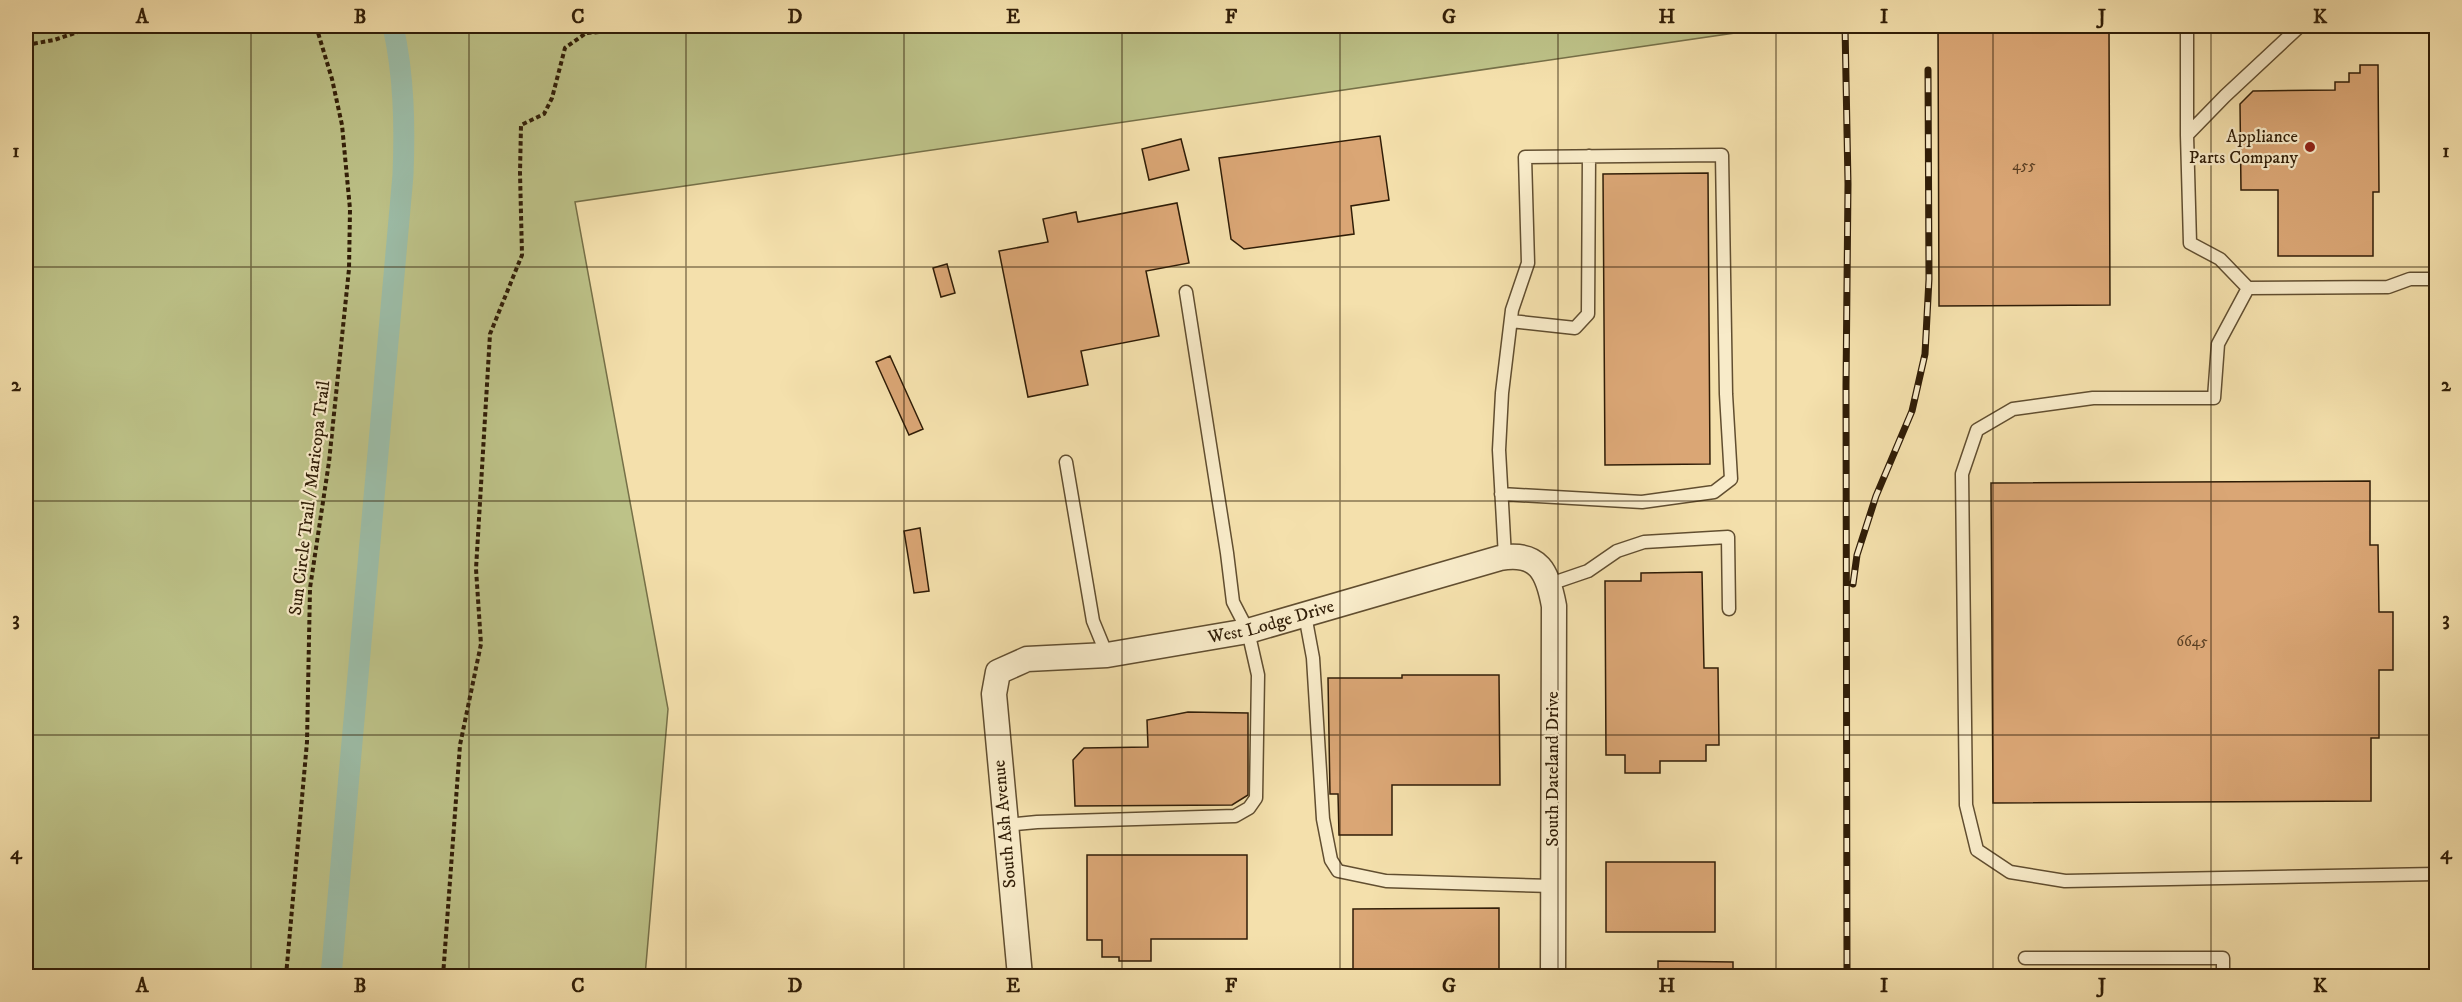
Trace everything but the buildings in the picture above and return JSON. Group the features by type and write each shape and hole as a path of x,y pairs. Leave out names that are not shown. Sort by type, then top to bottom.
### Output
{"street":[{"name":"West Lodge Drive","path":"998,672 1027,659 1107,655 1248,631 1505,557 1519,555 1545,574"},
{"name":"South Dateland Drive","path":"1545,574 1554,606 1553,976"},
{"name":"South Ash Avenue","path":"998,672 994,694 1020,976"}],"lane":[{"path":"2187,26 2190,243 2220,259 2248,288 2388,287 2410,279 2436,279"},
{"path":"2187,135 2300,26"},
{"path":"1502,494 1642,502 1714,492 1731,479 1726,394 1722,155 1525,157 1528,263 1511,321 1502,393 1499,450 1505,557"},
{"path":"1511,321 1575,328 1588,314 1589,156"},
{"path":"2248,288 2218,344 2214,398 2093,399 2013,409 1977,430 1962,474 1966,805 1977,850 2010,872 2065,881 2436,874"},
{"path":"1005,825 1235,816 1249,808 1256,798 1258,675 1248,631 1233,602 1186,292"},
{"path":"1066,462 1093,621 1107,655"},
{"path":"1545,574 1588,571 1617,551 1644,542 1728,537 1729,609"},
{"path":"1305,615 1313,658 1323,819 1331,860 1338,871 1386,881 1552,886"},
{"path":"2025,958 2223,958 2223,976"}],"path":[{"path":"26,45 54,40 96,26"},
{"name":"Sun Circle Trail / Maricopa Trail","path":"286,976 307,742 310,588 329,462 349,268 350,209 342,125 332,79 316,26"},
{"path":"443,976 460,745 481,644 476,569 490,334 522,255 520,173 522,125 544,114 552,98 566,48 586,33 670,27 799,26"}],"green space":[{"path":"26,26 1755,26 1755,30 575,202 668,709 645,976 26,976"}],"waterway":[{"path":"331,976 403,175 403,100 393,26"}],"railway":[{"path":"1845,26 1848,184 1847,976"},
{"path":"1853,584 1857,555 1876,496 1912,411 1925,354 1929,279 1928,70"}],"place":[{"name":"Appliance Parts Company","path":"2310,147"}]}
